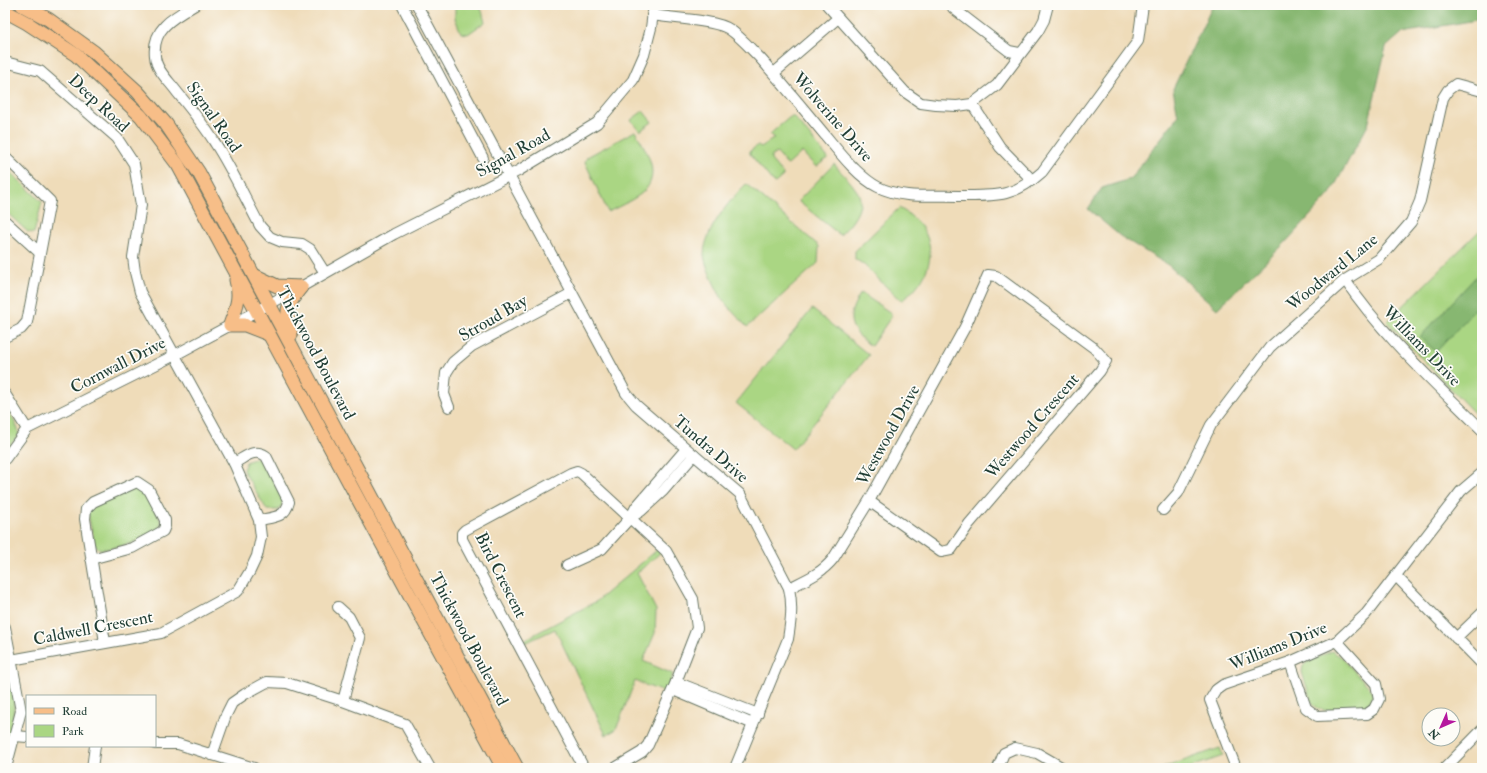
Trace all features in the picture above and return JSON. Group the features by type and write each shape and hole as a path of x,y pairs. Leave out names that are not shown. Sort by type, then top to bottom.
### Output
{"main road":[{"name":"Thickwood Boulevard","path":"22,5 48,19 94,52 137,91 166,124 199,173 518,768"},
{"name":"Thickwood Boulevard","path":"5,11 27,23 76,55 142,116 178,165 502,768"},
{"path":"233,269 239,291 238,303 230,325 245,325 268,334"},
{"path":"254,275 277,286 301,288"},
{"path":"295,352 287,314 290,301 301,288"}],"street":[{"name":"Signal Road","path":"195,5 173,17 163,26 157,37 155,47 155,57 159,69 216,143 260,226 270,237 282,242 302,244 310,249 325,273"},
{"name":"Signal Road","path":"402,5 483,158"},
{"name":"Tundra Drive","path":"417,5 626,393 636,405 740,494 789,588 792,602 792,617 788,639 735,768"},
{"path":"827,5 905,92 921,103 957,106 972,104 997,85 1019,53 1038,31 1044,20 1048,5"},
{"name":"Wolverine Drive","path":"653,10 727,27 738,35 774,74 844,158 864,178 878,187 904,195 985,196 1007,194 1022,188 1042,172 1138,41 1143,5"},
{"path":"953,8 1009,51 1019,53"},
{"name":"Signal Road","path":"256,311 301,288 394,234 509,175 598,123 633,80 644,55 651,28 653,10"},
{"path":"774,74 838,18"},
{"name":"Deep Road","path":"5,62 40,71 117,138 134,164 141,204 133,257 135,272 140,292 175,355"},
{"name":"Woodward Lane","path":"1163,510 1178,493 1211,425 1270,347 1344,280 1379,259 1411,222 1420,201 1443,98 1448,90 1456,84 1482,91"},
{"path":"972,104 1000,147 1032,180"},
{"path":"462,118 474,111"},
{"path":"5,157 50,201 39,252 27,322 21,329 5,337"},
{"path":"5,221 39,252"},
{"name":"Westwood Crescent","path":"869,501 941,552 951,550 969,524 1100,371 1106,361 1094,348 996,276 988,275"},
{"name":"Westwood Drive","path":"789,588 816,575 826,568 869,501 965,327 988,275"},
{"name":"Williams Drive","path":"1344,280 1361,304 1397,346 1482,430"},
{"name":"Stroud Bay","path":"449,407 444,394 446,373 453,362 472,346 572,293"},
{"name":"Cornwall Drive","path":"5,459 27,429 175,355 256,311"},
{"name":"Caldwell Crescent","path":"11,660 161,632 238,590 250,571 257,556 261,537 259,520 234,463 175,355"},
{"path":"5,394 27,429"},
{"path":"234,463 254,452 260,452 266,456 289,502 287,509 282,515 259,520"},
{"path":"566,565 602,549 630,518 641,511 690,452"},
{"name":"Bird Crescent","path":"584,768 462,539 462,534 465,530 577,471 666,551 693,599 697,628 675,686 648,745 642,752 615,768"},
{"name":"Williams Drive","path":"1236,768 1210,700 1216,690 1223,685 1290,662 1336,642 1366,614 1461,491 1482,473"},
{"path":"91,559 132,548 162,531 165,526 165,520 149,490 137,482 93,502 86,509 85,519 91,559 105,642"},
{"path":"1396,576 1482,664"},
{"path":"338,606 349,617 360,638 343,701"},
{"path":"1456,638 1482,613"},
{"path":"5,627 21,711 6,768"},
{"path":"1290,662 1306,708 1311,713 1317,716 1367,714 1374,709 1378,699 1376,684 1336,642"},
{"path":"212,755 232,703 267,682 287,683 343,701 405,724 430,768"},
{"path":"675,686 716,697 758,714"},
{"path":"675,686 712,707 753,724"},
{"path":"712,707 716,697"},
{"path":"1445,768 1482,730"},
{"path":"15,736 26,737"},
{"path":"156,744 178,744 254,768"},
{"path":"92,768 95,747"},
{"path":"998,768 1004,753 1015,748 1037,753 1063,768"}],"green space":[{"path":"458,5 479,5 485,22 468,34 461,33 455,18 455,7"},
{"path":"1213,5 1482,5 1482,19 1402,33 1386,47 1368,125 1330,194 1284,244 1217,309 1168,265 1120,236 1088,209 1102,188 1130,179 1178,116 1173,89"},
{"path":"643,111 652,122 640,131 631,120"},
{"path":"790,117 794,117 828,158 816,167 802,152 788,165 777,153 771,157 771,160 783,176 775,183 750,154 750,151 758,145 761,147 773,139 774,137 770,134"},
{"path":"635,131 650,159 652,175 650,182 646,189 639,195 608,212 585,162 587,157"},
{"path":"834,164 855,187 860,197 859,209 853,221 840,235 799,202 800,199"},
{"path":"5,167 42,202 34,233 28,232 5,211"},
{"path":"746,184 819,246 818,263 747,327 723,300 712,280 704,254 705,245 719,216"},
{"path":"899,208 913,218 923,229 928,241 930,253 928,266 922,278 913,290 901,301 863,264 855,259 855,251"},
{"path":"1482,228 1482,412 1477,416 1387,322"},
{"path":"1482,270 1482,302 1436,352 1420,337"},
{"path":"861,293 891,313 891,317 871,346 857,334 851,322 853,309"},
{"path":"812,309 869,355 793,449 736,403"},
{"path":"5,403 18,429 19,435 5,451"},
{"path":"259,457 264,460 283,500 279,510 267,510 243,470 246,462"},
{"path":"137,486 146,490 161,522 160,528 133,543 107,549 100,549 95,546 88,514 90,507"},
{"path":"658,549 660,553 637,573 656,610 655,633 643,661 673,674 666,693 635,681 615,730 606,735 555,629 525,643 524,640 597,601"},
{"path":"5,650 12,684 14,711 5,751"},
{"path":"1332,651 1341,657 1371,689 1373,695 1370,702 1363,707 1328,711 1317,708 1311,701 1302,672 1303,666 1307,662"},
{"path":"1220,748 1223,756 1188,768 1163,768"}]}
